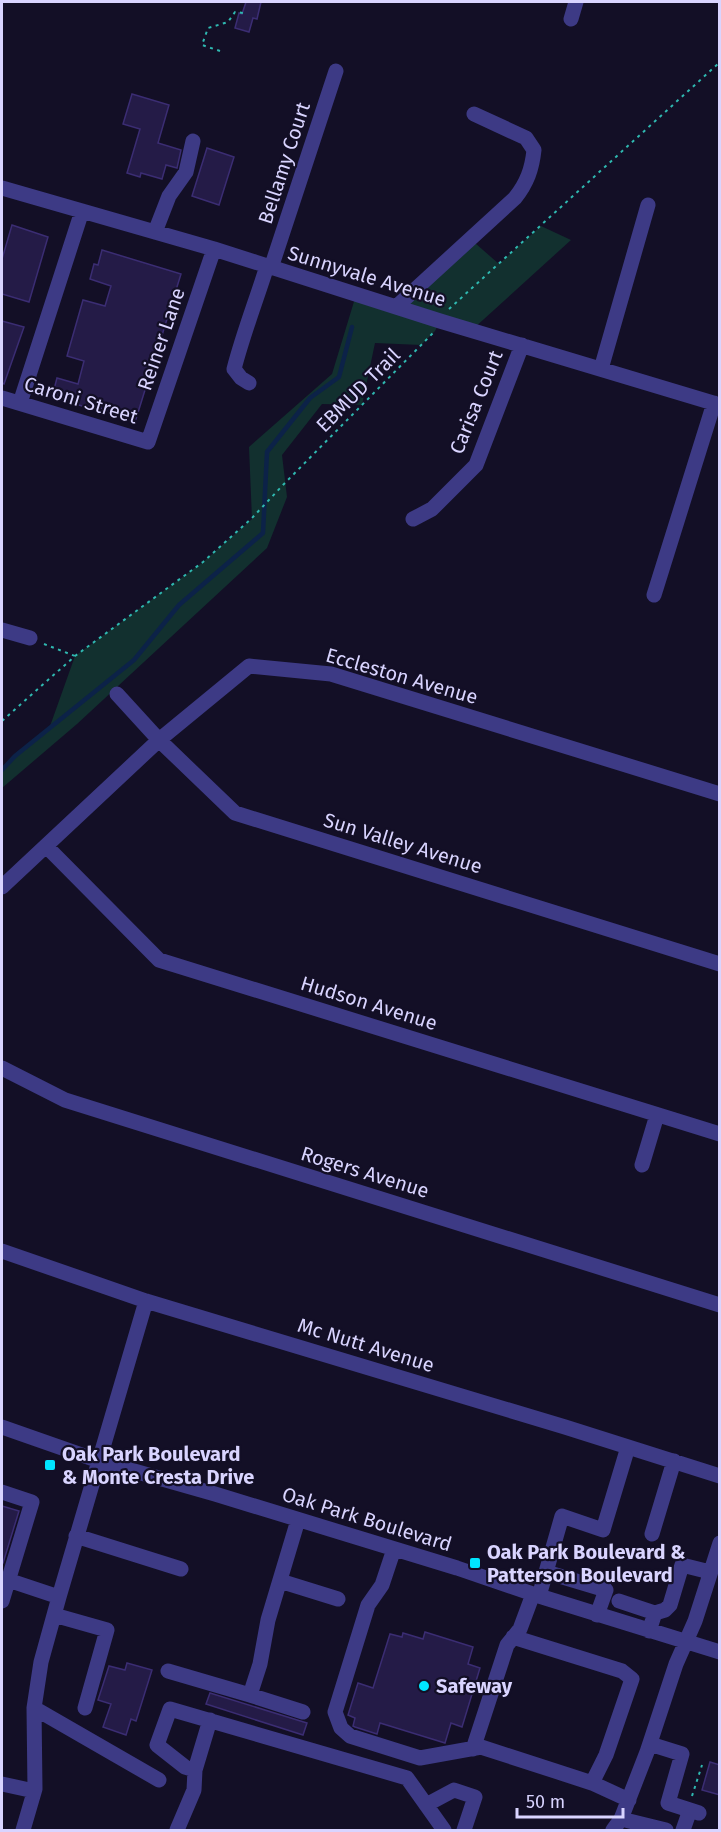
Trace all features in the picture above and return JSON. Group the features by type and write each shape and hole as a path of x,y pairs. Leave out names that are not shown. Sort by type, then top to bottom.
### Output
{"street":[{"path":"570,19 576,2"},
{"name":"Bellamy Court","path":"249,383 241,378 234,369 245,328 269,267 336,71"},
{"path":"396,307 524,188 534,150 526,138 474,114"},
{"path":"155,232 169,196 186,172 193,141"},
{"name":"Sunnyvale Avenue","path":"2,188 214,249 440,321 717,404"},
{"path":"601,369 648,205"},
{"path":"20,403 82,211"},
{"name":"Reiner Lane","path":"148,442 214,249"},
{"name":"Carisa Court","path":"412,519 432,509 476,465 522,345"},
{"name":"Caroni Street","path":"2,398 148,442"},
{"path":"654,595 717,404"},
{"path":"2,630 30,638"},
{"name":"Eccleston Avenue","path":"2,887 159,740 249,666 319,673 342,678 720,794"},
{"name":"Sun Valley Avenue","path":"117,694 159,740 235,813 720,964"},
{"name":"Hudson Avenue","path":"46,846 159,960 720,1134"},
{"name":"Rogers Avenue","path":"2,1068 65,1100 720,1305"},
{"path":"642,1165 657,1115"},
{"name":"Mc Nutt Avenue","path":"2,1251 146,1302 720,1476"},
{"path":"22,1830 34,1791 34,1708 41,1662 58,1597 146,1302"},
{"name":"Oak Park Boulevard","path":"2,1427 99,1461 394,1549 720,1652"},
{"path":"473,1749 507,1644 520,1629 546,1572 562,1516 603,1530 628,1447"},
{"path":"652,1534 674,1461"},
{"path":"2,1492 32,1502 2,1601"},
{"path":"250,1695 260,1664 268,1620 298,1520"},
{"path":"76,1536 181,1569"},
{"path":"666,1830 617,1825 650,1744 676,1664 695,1621 720,1543"},
{"path":"394,1549 382,1585 368,1605 335,1712 341,1728 350,1736 420,1758 481,1747 592,1783 629,1800"},
{"path":"619,1601 655,1613 665,1610 670,1605 682,1565 710,1572"},
{"path":"546,1572 606,1590 597,1615"},
{"path":"8,1580 58,1597"},
{"path":"280,1581 338,1599"},
{"path":"649,1631 655,1613"},
{"path":"54,1615 107,1630 85,1708"},
{"path":"513,1637 622,1671 632,1678 606,1755 592,1783"},
{"path":"168,1671 303,1712"},
{"path":"34,1708 159,1780"},
{"path":"195,1770 185,1767 157,1745 170,1708 407,1778 444,1830"},
{"path":"177,1830 194,1790 195,1770 210,1720"},
{"path":"650,1744 682,1754 668,1803 694,1811 683,1830"},
{"path":"2,1784 34,1791"},
{"path":"426,1805 454,1790 475,1797 464,1830"}],"path":[{"path":"220,51 201,45 208,28 228,22 235,12 243,13"},
{"name":"EBMUD Trail","path":"2,721 75,656 203,562 252,518 435,331 443,314 720,62"},
{"path":"30,638 75,656"}],"green space":[{"path":"541,226 571,240 473,329 440,321 435,331 421,345 375,343 362,405 322,404 282,455 287,497 267,548 77,724 2,788 2,770 15,756 49,729 75,656 203,562 252,519 249,447 332,374 356,295 403,309 475,243 499,264"}],"building":[{"path":"246,2 261,2 257,19 253,18 249,32 235,28 239,13 242,14"},
{"path":"132,94 169,105 158,143 181,150 177,168 166,165 162,179 141,173 140,177 127,173 140,129 123,124"},
{"path":"207,148 234,157 219,205 192,196"},
{"path":"12,225 48,237 29,302 2,294 2,259"},
{"path":"102,250 181,274 136,419 90,405 89,408 52,397 57,378 78,384 84,361 67,356 83,300 105,306 111,286 90,279 94,264 98,265"},
{"path":"2,321 24,327 4,384 2,383"},
{"path":"2,1506 19,1511 3,1563 2,1563"},
{"name":"Safeway","path":"425,1632 473,1647 468,1664 480,1668 462,1727 451,1723 445,1743 380,1723 377,1734 353,1726 355,1718 348,1715 358,1683 373,1688 390,1634 402,1637 403,1633 423,1639"},
{"path":"127,1663 152,1670 136,1721 131,1719 126,1735 103,1727 111,1704 98,1700 109,1666 125,1670"},
{"path":"210,1693 307,1723 303,1735 206,1704"},
{"path":"710,1762 720,1765 720,1795 702,1790"}],"waterway":[{"path":"2,770 15,756 134,660 179,605 263,533 267,452 310,398 339,377 352,327"}],"place":[{"name":"Oak Park Boulevard & Monte Cresta Drive","path":"50,1465"},
{"name":"Oak Park Boulevard & Patterson Boulevard","path":"475,1563"},
{"name":"Safeway","path":"424,1686"}]}
